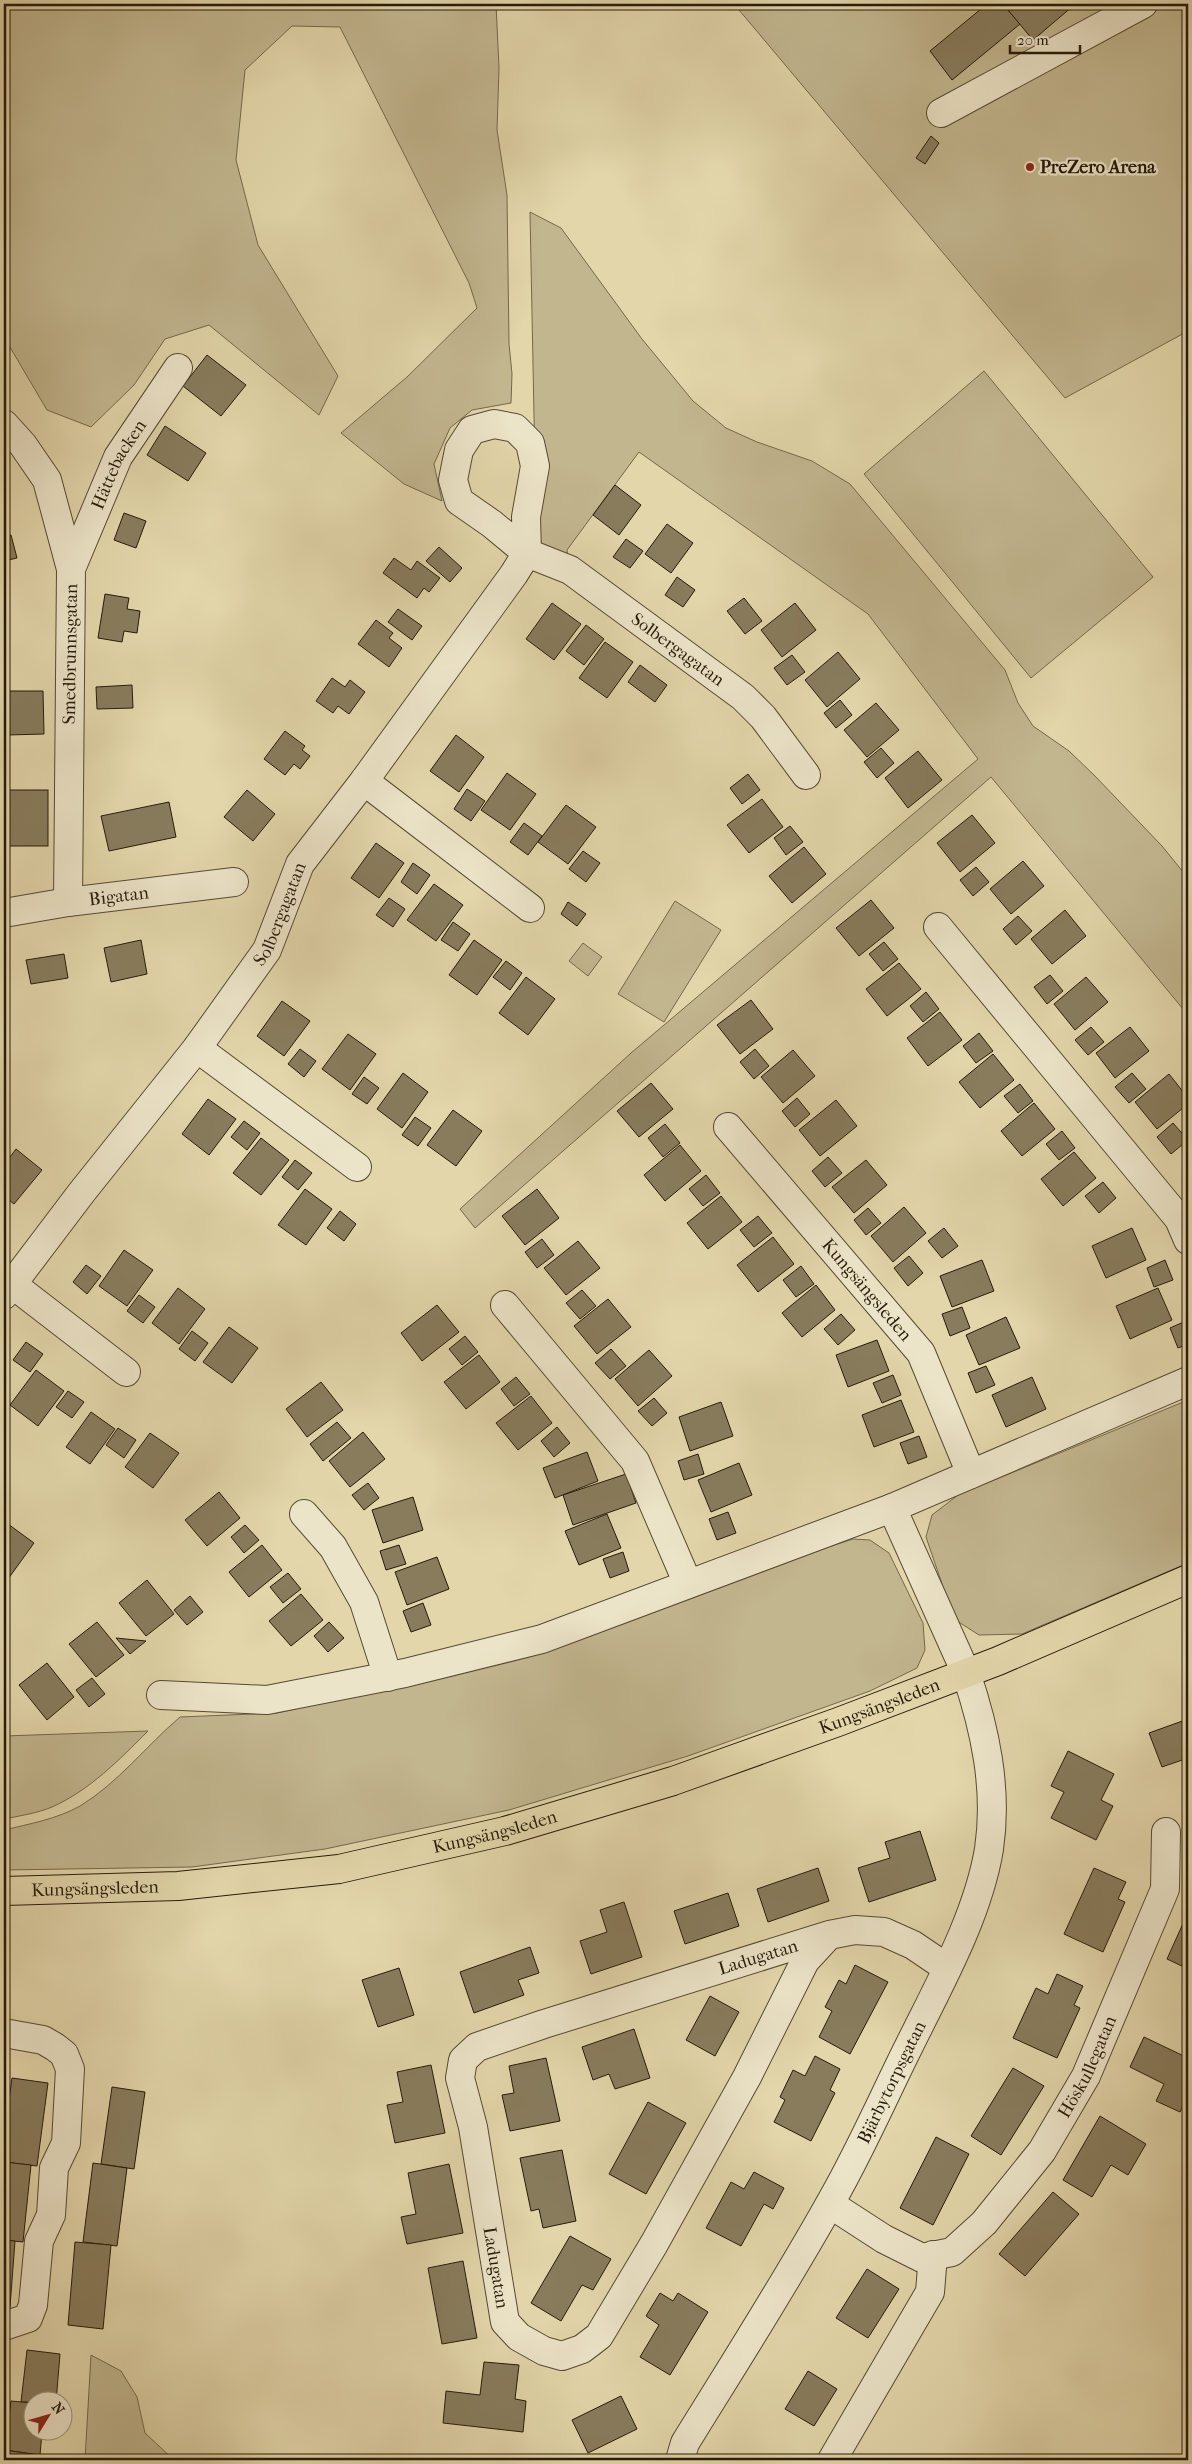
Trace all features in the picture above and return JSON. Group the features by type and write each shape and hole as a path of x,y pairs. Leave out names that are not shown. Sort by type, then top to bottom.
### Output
{"main road":[{"name":"Kungsängsleden","path":"4,1891 178,1886 339,1869 496,1833 673,1781 838,1722 966,1673 1188,1579"}],"street":[{"path":"941,113 1143,4"},
{"name":"Hättebacken","path":"71,569 118,457 178,368"},
{"name":"Smedbrunnsgatan","path":"4,424 23,444 47,480 71,569 68,902"},
{"name":"Solbergagatan","path":"126,1372 8,1290 82,1192 198,1048 267,950 300,864 364,781 514,574 527,553 570,570 743,697 763,717 806,775"},
{"path":"364,781 530,908"},
{"name":"Bigatan","path":"4,913 68,902 234,882"},
{"path":"938,927 1179,1219 1188,1240"},
{"path":"198,1048 357,1167"},
{"name":"Kungsängsleden","path":"728,1127 921,1353 972,1474"},
{"path":"505,1305 635,1460 688,1584"},
{"path":"161,1695 267,1700 388,1677 542,1639 892,1508 1188,1381"},
{"path":"892,1508 966,1673"},
{"path":"304,1514 333,1547 364,1602 388,1677"},
{"name":"Bjärbytorpsgatan","path":"680,2460 686,2443 830,2204 947,1968 978,1888 989,1849 993,1797 987,1752 966,1673"},
{"name":"Höskullegatan","path":"830,2204 922,2258 952,2252 984,2223 1042,2151 1086,2076 1165,1889 1166,1832"},
{"name":"Ladugatan","path":"829,1935 805,1961 747,2077 654,2244 599,2336 582,2349 562,2356 544,2351 520,2337 505,2322 472,2127 460,2078 463,2060 477,2047 829,1935 855,1930 884,1932 913,1945 947,1968"},
{"path":"4,2033 43,2040 64,2054 70,2069 66,2143 54,2168 51,2215 39,2241 33,2305 28,2318 4,2326"},
{"path":"832,2460 930,2292 933,2256"}],"shaded area":[{"path":"4,4 496,4 499,68 497,130 507,195 509,344 512,374 511,403 472,410 450,428 434,464 442,501 404,484 341,433 407,377 477,308 469,283 340,27 292,26 245,70 236,160 258,245 338,376 319,415 209,325 165,339 134,385 91,427 47,410 4,337"},
{"name":"PreZero Arena","path":"734,4 1188,4 1188,331 1065,398"},
{"path":"530,212 561,228 642,339 693,401 726,428 757,442 812,461 850,484 1005,670 1018,703 1033,726 1069,751 1162,846 1188,878 1188,1015 991,777 475,1228 460,1209 631,1053 978,759 868,614 639,452 567,550 570,570 527,553 535,466"},
{"path":"984,371 1153,577 1031,678 864,474"},
{"path":"675,901 721,930 664,1022 618,994"},
{"path":"583,943 602,957 588,976 569,961"},
{"path":"1188,1400 1188,1563 1022,1634 979,1635 954,1619 926,1537 932,1515 958,1495"},
{"path":"853,1539 870,1540 889,1553 923,1623 925,1650 917,1668 870,1691 688,1756 509,1810 325,1849 192,1867 4,1870 4,1830 52,1818 80,1806 107,1786 180,1717 277,1713 380,1690"},
{"path":"148,1731 103,1774 66,1800 41,1811 4,1819 4,1736"},
{"path":"91,2355 121,2371 137,2397 145,2433 174,2460 85,2460"}],"building":[{"path":"987,4 1003,4 1020,24 952,80 930,51"},
{"path":"1003,4 1071,4 1073,6 1033,40"},
{"path":"931,136 939,143 925,164 916,158"},
{"path":"207,355 246,385 221,416 183,386"},
{"path":"165,426 206,453 188,481 147,455"},
{"path":"615,485 641,505 619,535 593,515"},
{"path":"124,513 146,521 136,548 114,540"},
{"path":"667,524 693,543 671,573 645,554"},
{"path":"11,535 17,558 4,561 4,536"},
{"path":"626,539 643,551 630,568 613,557"},
{"path":"439,547 462,568 450,582 426,561"},
{"path":"394,558 411,570 417,561 440,578 429,592 424,588 417,598 383,573"},
{"path":"677,577 695,590 683,607 665,595"},
{"path":"105,594 129,598 127,609 140,611 137,633 124,631 122,642 98,638"},
{"path":"744,598 762,621 745,634 727,611"},
{"path":"552,603 581,624 554,660 526,639"},
{"path":"795,603 816,630 782,657 761,630"},
{"path":"398,609 422,626 412,640 388,622"},
{"path":"376,620 393,633 389,638 402,648 389,667 358,644"},
{"path":"586,625 604,639 584,665 566,651"},
{"path":"605,642 633,662 607,698 579,678"},
{"path":"838,652 860,679 827,707 805,680"},
{"path":"792,655 805,672 787,685 774,668"},
{"path":"640,665 667,685 655,702 628,682"},
{"path":"332,678 345,687 350,680 365,692 349,714 338,706 333,713 316,701"},
{"path":"132,685 133,708 97,709 96,687"},
{"path":"8,691 43,691 44,734 8,735"},
{"path":"840,700 852,715 836,728 824,713"},
{"path":"876,703 899,730 867,757 844,730"},
{"path":"285,731 305,746 302,750 310,756 300,769 294,764 285,775 264,759"},
{"path":"456,735 484,757 459,792 430,771"},
{"path":"881,748 894,763 877,778 864,762"},
{"path":"918,751 942,780 908,808 885,778"},
{"path":"507,773 536,794 510,830 481,810"},
{"path":"748,774 760,790 742,804 730,788"},
{"path":"467,789 485,801 471,821 454,809"},
{"path":"7,790 48,790 48,846 7,846"},
{"path":"247,790 275,814 253,841 224,817"},
{"path":"762,799 783,827 749,853 727,825"},
{"path":"169,802 176,837 109,851 101,816"},
{"path":"566,805 596,827 568,864 538,842"},
{"path":"972,815 995,843 960,872 937,843"},
{"path":"524,823 542,836 528,855 510,842"},
{"path":"790,826 803,842 786,855 774,838"},
{"path":"376,843 404,863 379,898 351,878"},
{"path":"804,847 826,874 792,903 769,876"},
{"path":"583,851 600,863 586,882 569,869"},
{"path":"1023,861 1044,886 1011,914 990,889"},
{"path":"413,863 430,875 417,894 401,882"},
{"path":"976,867 989,882 973,896 960,880"},
{"path":"434,884 463,905 436,941 407,920"},
{"path":"389,898 405,909 393,927 376,915"},
{"path":"871,900 894,928 859,956 836,928"},
{"path":"568,902 586,914 577,926 561,914"},
{"path":"1065,910 1086,936 1052,964 1031,939"},
{"path":"1018,916 1032,931 1016,945 1003,929"},
{"path":"453,922 470,934 458,951 441,940"},
{"path":"141,940 147,974 111,982 104,948"},
{"path":"474,940 502,960 477,995 449,975"},
{"path":"884,942 898,959 883,971 869,954"},
{"path":"64,954 68,978 31,984 26,960"},
{"path":"506,961 522,973 510,990 493,977"},
{"path":"899,963 921,989 887,1016 866,989"},
{"path":"1050,975 1063,991 1047,1004 1034,987"},
{"path":"526,977 555,999 528,1035 499,1013"},
{"path":"1086,977 1108,1002 1075,1030 1054,1004"},
{"path":"926,992 939,1009 923,1022 910,1006"},
{"path":"751,1000 773,1029 740,1054 717,1025"},
{"path":"282,1001 310,1021 284,1056 257,1036"},
{"path":"940,1012 962,1040 928,1066 907,1038"},
{"path":"1091,1027 1104,1042 1088,1055 1075,1040"},
{"path":"1130,1027 1149,1051 1115,1078 1096,1053"},
{"path":"979,1033 993,1051 976,1063 963,1046"},
{"path":"348,1034 376,1054 350,1090 322,1069"},
{"path":"300,1049 316,1061 304,1077 288,1064"},
{"path":"755,1049 769,1066 754,1079 740,1062"},
{"path":"793,1050 815,1076 783,1103 761,1077"},
{"path":"993,1054 1014,1080 980,1108 959,1082"},
{"path":"403,1073 428,1092 402,1128 377,1109"},
{"path":"1132,1073 1146,1089 1129,1103 1115,1087"},
{"path":"1169,1074 1188,1098 1188,1104 1157,1129 1135,1102"},
{"path":"364,1077 379,1088 367,1104 352,1094"},
{"path":"651,1083 673,1109 639,1137 617,1111"},
{"path":"1020,1084 1033,1101 1018,1113 1004,1096"},
{"path":"797,1098 810,1114 795,1127 782,1111"},
{"path":"208,1099 236,1119 209,1155 182,1134"},
{"path":"836,1100 857,1126 820,1156 799,1130"},
{"path":"1034,1103 1055,1129 1022,1156 1001,1131"},
{"path":"453,1110 482,1131 456,1166 427,1145"},
{"path":"415,1117 431,1128 418,1146 402,1135"},
{"path":"244,1121 260,1133 247,1150 231,1137"},
{"path":"1173,1123 1188,1140 1171,1154 1157,1137"},
{"path":"665,1124 680,1143 663,1157 648,1138"},
{"path":"1062,1131 1075,1148 1059,1160 1046,1144"},
{"path":"261,1138 289,1160 261,1195 233,1173"},
{"path":"680,1145 701,1171 665,1201 644,1175"},
{"path":"16,1149 42,1170 14,1204 4,1196 4,1165"},
{"path":"1074,1152 1096,1178 1063,1206 1041,1179"},
{"path":"828,1157 842,1173 825,1187 812,1171"},
{"path":"295,1160 312,1173 298,1190 282,1177"},
{"path":"866,1160 887,1185 854,1213 832,1187"},
{"path":"706,1175 720,1193 703,1206 689,1189"},
{"path":"1103,1182 1116,1198 1099,1213 1085,1196"},
{"path":"305,1189 332,1209 306,1245 278,1225"},
{"path":"537,1189 559,1218 525,1245 502,1216"},
{"path":"721,1196 742,1222 708,1249 687,1223"},
{"path":"904,1207 926,1233 893,1262 871,1236"},
{"path":"868,1208 881,1223 866,1235 854,1220"},
{"path":"340,1211 356,1224 344,1241 327,1228"},
{"path":"758,1216 772,1233 754,1247 740,1230"},
{"path":"944,1228 958,1246 942,1258 928,1241"},
{"path":"1132,1228 1146,1260 1106,1278 1092,1246"},
{"path":"773,1237 794,1264 758,1292 737,1265"},
{"path":"542,1239 554,1255 537,1268 525,1252"},
{"path":"578,1241 600,1268 566,1295 544,1268"},
{"path":"124,1250 153,1270 127,1306 99,1286"},
{"path":"909,1256 923,1273 908,1286 894,1268"},
{"path":"982,1260 994,1291 952,1307 940,1276"},
{"path":"1165,1260 1173,1280 1154,1287 1147,1268"},
{"path":"86,1265 101,1276 87,1294 73,1282"},
{"path":"801,1266 814,1284 796,1297 783,1280"},
{"path":"816,1285 835,1310 802,1337 782,1313"},
{"path":"178,1288 205,1309 179,1344 152,1323"},
{"path":"1158,1288 1172,1320 1130,1339 1116,1306"},
{"path":"582,1290 596,1306 580,1319 566,1303"},
{"path":"139,1295 155,1307 143,1323 127,1311"},
{"path":"608,1299 631,1327 597,1354 574,1326"},
{"path":"437,1305 459,1332 422,1361 401,1333"},
{"path":"962,1307 970,1328 950,1336 942,1314"},
{"path":"841,1314 855,1330 838,1345 824,1329"},
{"path":"1006,1317 1020,1348 979,1365 966,1335"},
{"path":"1188,1320 1188,1344 1178,1348 1170,1328"},
{"path":"229,1327 258,1348 232,1383 203,1362"},
{"path":"192,1331 208,1343 195,1361 179,1349"},
{"path":"465,1336 478,1352 462,1365 449,1349"},
{"path":"877,1340 889,1371 848,1387 836,1355"},
{"path":"26,1342 43,1354 30,1372 13,1360"},
{"path":"611,1349 626,1366 610,1379 595,1363"},
{"path":"649,1350 672,1376 638,1406 615,1379"},
{"path":"479,1355 500,1382 466,1409 444,1382"},
{"path":"986,1366 995,1385 976,1393 968,1373"},
{"path":"36,1370 64,1391 38,1426 10,1405"},
{"path":"893,1375 901,1395 882,1403 873,1383"},
{"path":"516,1377 530,1394 514,1406 501,1389"},
{"path":"1032,1377 1046,1409 1006,1427 992,1395"},
{"path":"321,1382 343,1410 307,1437 286,1409"},
{"path":"68,1391 84,1402 72,1418 56,1407"},
{"path":"531,1396 552,1423 518,1450 496,1423"},
{"path":"654,1398 667,1413 652,1426 638,1411"},
{"path":"901,1400 914,1432 874,1447 862,1415"},
{"path":"721,1402 733,1436 690,1451 679,1417"},
{"path":"91,1412 115,1429 90,1464 66,1447"},
{"path":"337,1422 351,1438 323,1461 310,1444"},
{"path":"557,1427 570,1443 554,1457 541,1441"},
{"path":"118,1428 136,1440 124,1458 106,1445"},
{"path":"363,1432 385,1459 350,1487 329,1461"},
{"path":"150,1433 179,1453 153,1488 125,1467"},
{"path":"919,1436 927,1457 908,1464 900,1443"},
{"path":"587,1452 598,1481 555,1498 543,1468"},
{"path":"698,1454 704,1474 684,1480 678,1461"},
{"path":"739,1463 752,1495 711,1512 698,1480"},
{"path":"626,1474 636,1503 573,1525 563,1495"},
{"path":"368,1483 379,1498 364,1510 352,1495"},
{"path":"219,1492 240,1518 207,1546 185,1520"},
{"path":"413,1497 423,1530 383,1543 372,1510"},
{"path":"728,1512 736,1533 717,1540 709,1519"},
{"path":"607,1514 621,1548 579,1565 565,1531"},
{"path":"8,1524 34,1543 8,1579 4,1575 4,1530"},
{"path":"245,1525 259,1540 244,1553 231,1537"},
{"path":"262,1545 282,1570 249,1597 229,1572"},
{"path":"399,1545 406,1564 386,1570 380,1551"},
{"path":"623,1552 629,1571 610,1578 603,1559"},
{"path":"437,1557 449,1589 407,1605 395,1572"},
{"path":"288,1573 301,1589 283,1603 270,1587"},
{"path":"147,1580 174,1614 146,1636 119,1603"},
{"path":"301,1594 323,1620 291,1646 269,1621"},
{"path":"190,1596 203,1612 187,1625 174,1610"},
{"path":"423,1603 431,1625 411,1632 403,1611"},
{"path":"97,1622 124,1655 96,1677 69,1644"},
{"path":"329,1622 344,1638 328,1652 314,1636"},
{"path":"116,1638 146,1641 130,1654"},
{"path":"47,1663 74,1697 47,1720 19,1685"},
{"path":"92,1678 105,1694 89,1707 76,1690"},
{"path":"1188,1719 1188,1758 1162,1767 1149,1733"},
{"path":"1068,1751 1114,1774 1101,1800 1113,1806 1096,1840 1051,1818 1064,1792 1051,1786"},
{"path":"920,1831 936,1880 869,1902 858,1868 890,1858 885,1842"},
{"path":"818,1868 829,1901 768,1922 757,1889"},
{"path":"1094,1868 1126,1882 1118,1899 1125,1902 1103,1952 1064,1934"},
{"path":"728,1893 739,1926 685,1944 674,1911"},
{"path":"624,1902 642,1957 591,1974 580,1941 607,1932 600,1910"},
{"path":"1185,1919 1188,1921 1188,1969 1167,1959"},
{"path":"530,1947 539,1973 518,1980 524,1995 474,2013 460,1972"},
{"path":"855,1965 888,1982 850,2054 819,2037 832,2011 825,2007 839,1980 846,1984"},
{"path":"399,1968 414,2015 378,2027 362,1980"},
{"path":"1057,1974 1083,1986 1074,2005 1080,2008 1057,2058 1013,2038 1036,1988 1048,1994"},
{"path":"710,1996 739,2012 715,2056 686,2040"},
{"path":"634,2029 650,2078 615,2089 609,2074 593,2080 582,2047"},
{"path":"1144,2037 1188,2058 1188,2096 1180,2112 1156,2101 1164,2084 1130,2067"},
{"path":"815,2056 840,2069 830,2090 835,2093 811,2141 774,2122 785,2100 780,2097 793,2070 805,2076"},
{"path":"546,2058 560,2121 510,2131 502,2095 514,2093 509,2066"},
{"path":"431,2065 445,2133 395,2143 387,2105 403,2102 397,2072"},
{"path":"1013,2068 1044,2086 1001,2155 971,2136"},
{"path":"12,2078 48,2083 37,2166 4,2162 4,2138"},
{"path":"112,2087 145,2092 134,2169 101,2164"},
{"path":"648,2102 686,2123 646,2194 609,2174"},
{"path":"1100,2116 1146,2144 1128,2175 1111,2165 1092,2197 1063,2180"},
{"path":"936,2137 969,2154 933,2225 900,2208"},
{"path":"562,2150 576,2221 543,2228 539,2209 531,2211 520,2158"},
{"path":"4,2162 31,2165 23,2242 4,2240"},
{"path":"93,2163 127,2168 117,2246 83,2242"},
{"path":"449,2164 463,2233 407,2244 401,2217 416,2214 408,2173"},
{"path":"754,2172 784,2188 773,2209 764,2204 741,2246 706,2228 731,2182 744,2189"},
{"path":"1053,2192 1079,2214 1025,2276 999,2254"},
{"path":"570,2236 611,2259 593,2290 582,2285 561,2321 531,2303"},
{"path":"4,2240 15,2241 9,2320 4,2320"},
{"path":"75,2242 111,2245 103,2329 68,2325"},
{"path":"463,2261 477,2338 442,2344 428,2268"},
{"path":"867,2269 899,2289 868,2338 836,2318"},
{"path":"660,2293 673,2301 678,2293 708,2312 670,2375 640,2357 659,2325 646,2316"},
{"path":"27,2350 60,2354 57,2392 22,2392"},
{"path":"484,2362 519,2365 515,2399 526,2401 523,2432 443,2423 446,2391 480,2395"},
{"path":"808,2371 837,2389 814,2426 785,2409"},
{"path":"621,2396 637,2429 588,2453 572,2420"},
{"path":"11,2401 22,2402 22,2442 41,2442 40,2455 5,2450"},
{"path":"4,2450 32,2454 31,2460 4,2460"}],"place":[{"name":"PreZero Arena","path":"1030,167"}]}
